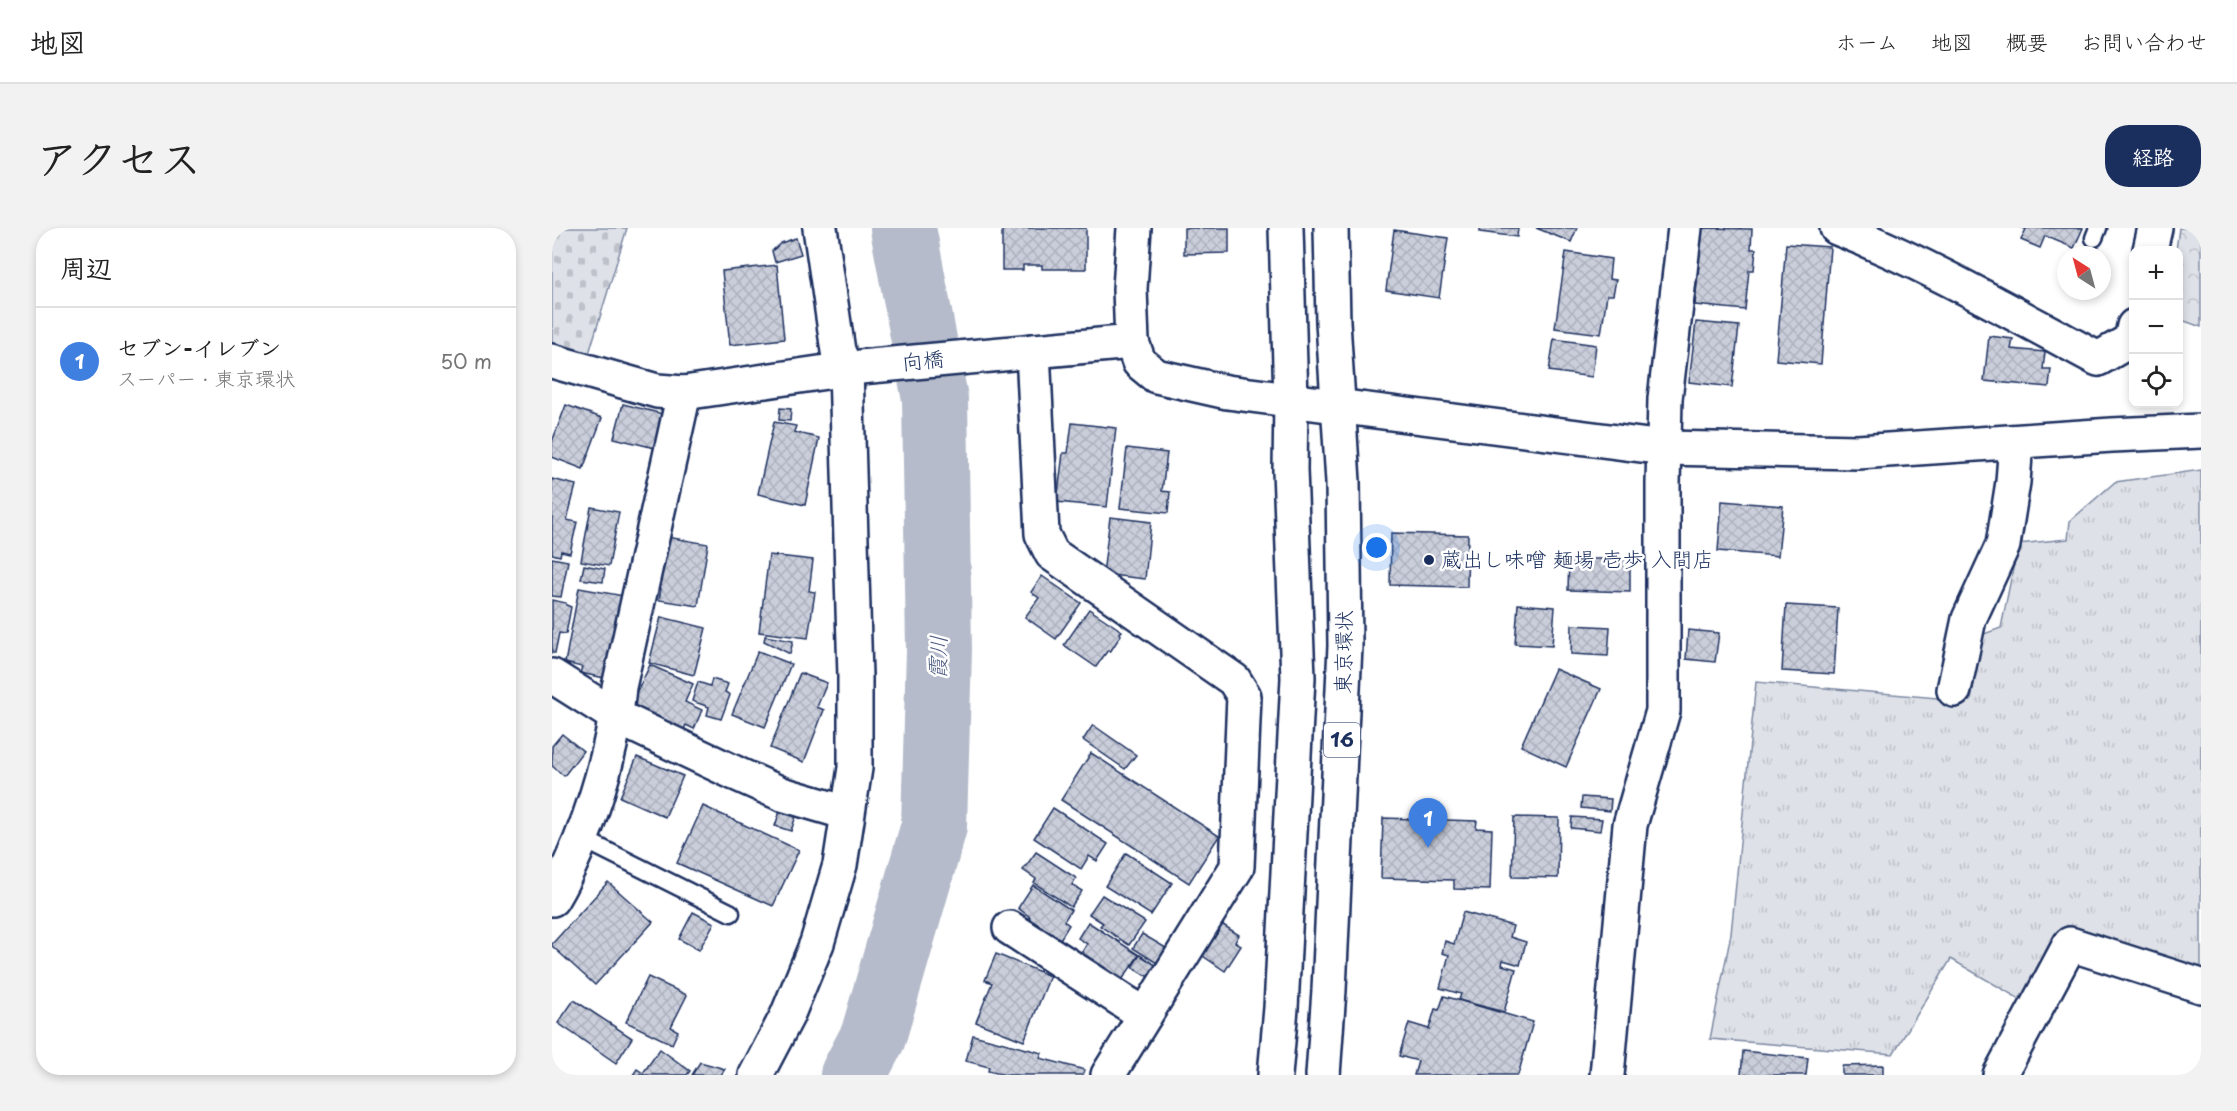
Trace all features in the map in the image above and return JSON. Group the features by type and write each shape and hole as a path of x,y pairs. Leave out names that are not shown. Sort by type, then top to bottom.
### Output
{"main road":[{"path":"756,1075 787,1016 817,943 840,865 855,768 853,368 838,351 820,228"},
{"path":"1134,228 1130,289 1132,342 1139,362 1156,376 1227,392 1664,448 1858,452 2201,431"},
{"name":"16","path":"1275,1075 1281,1008 1298,678 1290,470 1291,400 1286,228"},
{"name":"東京環状","path":"1323,1075 1345,646 1343,482 1333,322 1331,228"},
{"path":"1607,1075 1630,825 1663,711 1665,399 1684,228"},
{"path":"2151,246 2155,228"},
{"path":"1842,229 1886,247 2098,359 2129,341"},
{"name":"向橋","path":"552,362 657,391 684,393 853,368 1132,342"},
{"path":"1033,351 1042,534 1052,554 1234,680 1244,696 1237,867 1108,1075"},
{"path":"552,899 590,816 617,717 620,687 684,393"},
{"path":"1954,690 1969,619 2003,545 2013,482 2016,442"},
{"path":"552,676 617,717 782,794 848,813"},
{"path":"1010,928 1145,1016"},
{"path":"2000,1075 2070,944 2201,986"}],"lane":[{"path":"581,838 731,913"}],"green space":[{"path":"552,228 627,228 587,360 552,350"},
{"path":"2179,228 2201,228 2201,327 2183,320 2183,246 2177,246"},
{"path":"2201,470 2201,978 2066,935 2028,1004 1951,959 1893,1054 1710,1039 1731,934 1756,682 1971,701 1981,635 2001,628 2018,544 2068,539 2070,521 2115,482"}],"building":[{"path":"1002,228 1086,228 1086,269 1042,269 1042,265 1023,265 1023,270 1002,270"},
{"path":"1184,228 1229,228 1229,253 1184,254"},
{"path":"1480,228 1518,228 1517,237 1480,232"},
{"path":"1536,228 1577,228 1571,242"},
{"path":"1702,228 1752,229 1751,249 1756,249 1754,270 1749,270 1745,310 1695,305"},
{"path":"2022,228 2083,228 2075,246 2069,246 2045,236 2040,248 2021,240 2026,229"},
{"path":"1394,230 1448,238 1439,298 1386,290"},
{"path":"796,238 801,254 775,262 772,251 781,243"},
{"path":"1786,244 1830,247 1821,364 1776,360"},
{"path":"1566,252 1611,259 1609,279 1616,280 1613,295 1607,295 1601,334 1555,328"},
{"path":"777,265 784,339 730,345 722,271"},
{"path":"1696,322 1739,326 1732,387 1689,382"},
{"path":"1989,336 2013,339 2011,349 2045,352 2043,369 2051,369 2049,387 1984,381"},
{"path":"1554,339 1596,345 1592,377 1549,371"},
{"path":"623,404 663,414 655,448 614,438"},
{"path":"566,405 602,418 583,469 552,457 552,442"},
{"path":"780,408 791,409 790,421 779,420"},
{"path":"774,422 796,426 794,432 819,438 805,505 758,494"},
{"path":"1072,423 1116,428 1107,507 1057,502 1063,453 1068,453"},
{"path":"1127,448 1167,453 1162,491 1170,492 1168,513 1120,508"},
{"path":"552,479 576,485 567,520 577,522 570,553 561,551 560,556 552,554"},
{"path":"1722,501 1783,506 1778,556 1718,551"},
{"path":"591,507 619,512 609,566 581,561"},
{"path":"1110,517 1151,522 1145,579 1103,574"},
{"name":"蔵出し味噌 麺場 壱歩 入間店","path":"1391,533 1468,535 1467,587 1390,585"},
{"path":"667,537 708,544 698,606 659,600 661,589 656,588"},
{"path":"769,555 813,560 809,591 815,592 808,638 759,632"},
{"path":"552,558 568,561 561,597 552,596"},
{"path":"1569,559 1630,559 1630,592 1568,590"},
{"path":"584,565 605,569 603,582 581,579"},
{"path":"1042,576 1081,603 1056,639 1025,617 1039,598 1031,592"},
{"path":"579,588 624,596 605,678 580,673 582,667 565,663"},
{"path":"552,600 566,603 571,607 566,634 559,633 555,653 552,653"},
{"path":"1518,604 1555,607 1552,646 1515,644"},
{"path":"1786,605 1838,608 1834,674 1782,671"},
{"path":"1089,609 1122,631 1110,652 1108,650 1096,667 1064,645"},
{"path":"661,617 706,628 694,675 649,663"},
{"path":"1572,625 1610,627 1608,656 1571,654"},
{"path":"1688,630 1719,633 1715,662 1686,659"},
{"path":"765,636 793,641 790,654 764,641"},
{"path":"758,651 791,664 765,727 732,714"},
{"path":"650,665 693,684 685,702 702,710 694,729 686,725 682,734 628,711"},
{"path":"1555,669 1601,689 1566,767 1521,746"},
{"path":"800,673 827,683 817,707 824,710 804,762 770,748"},
{"path":"712,679 728,684 725,692 730,695 721,719 707,715 709,707 692,701 698,682 710,686"},
{"path":"1093,725 1136,755 1125,769 1083,740"},
{"path":"562,734 583,751 564,776 552,766 552,746"},
{"path":"1091,753 1219,836 1189,883 1061,800"},
{"path":"637,757 683,776 665,817 620,797"},
{"path":"1582,797 1611,799 1610,811 1581,808"},
{"path":"703,806 799,850 773,906 677,863"},
{"path":"1053,808 1108,844 1097,861 1089,856 1081,869 1034,838"},
{"path":"780,811 796,816 791,831 775,826"},
{"path":"1514,817 1559,818 1558,878 1512,877"},
{"path":"1572,817 1602,819 1600,831 1571,828"},
{"path":"1383,818 1477,821 1476,828 1492,829 1490,890 1454,889 1454,880 1381,878"},
{"path":"1036,852 1076,878 1072,885 1082,891 1071,907 1034,883 1036,879 1023,870"},
{"path":"1126,853 1172,883 1151,915 1105,886"},
{"path":"608,882 653,922 595,985 552,944"},
{"path":"1033,885 1071,910 1064,921 1069,925 1059,941 1027,921 1030,917 1018,908"},
{"path":"1102,895 1145,922 1129,945 1100,926 1103,923 1089,914"},
{"path":"693,912 714,923 699,950 679,939"},
{"path":"1463,912 1513,926 1510,937 1526,942 1520,965 1503,960 1502,965 1516,969 1504,1012 1459,1000 1461,994 1440,988 1449,955 1442,953 1445,941 1454,944"},
{"path":"1088,922 1139,955 1120,983 1079,957 1087,944 1078,938"},
{"path":"1220,923 1239,935 1235,942 1241,946 1225,971 1200,954"},
{"path":"1142,934 1166,948 1157,963 1133,948"},
{"path":"996,954 1050,976 1024,1041 976,1022 992,983 985,980"},
{"path":"1140,955 1157,966 1150,978 1132,967"},
{"path":"648,977 687,995 671,1027 678,1031 672,1044 626,1022"},
{"path":"1444,996 1533,1022 1518,1075 1414,1075 1418,1061 1399,1056 1409,1023 1429,1029 1435,1009 1439,1010"},
{"path":"574,1000 632,1038 616,1063 558,1023"},
{"path":"973,1035 1042,1053 1040,1058 1085,1070 1083,1075 1005,1075 988,1071 989,1067 966,1061"},
{"path":"660,1049 690,1071 687,1075 633,1075 637,1069 643,1073"},
{"path":"1743,1051 1808,1058 1806,1075 1741,1075"},
{"path":"700,1062 725,1069 721,1075 692,1075"},
{"path":"1883,1065 1883,1075 1842,1075 1842,1066"}],"waterway":[{"name":"霞川","path":"853,1075 873,1037 934,826 939,650 935,399 903,228"}],"place":[{"name":"蔵出し味噌 麺場 壱歩 入間店","path":"1429,560"},
{"name":"セブン-イレブン","path":"1428,848"}]}
